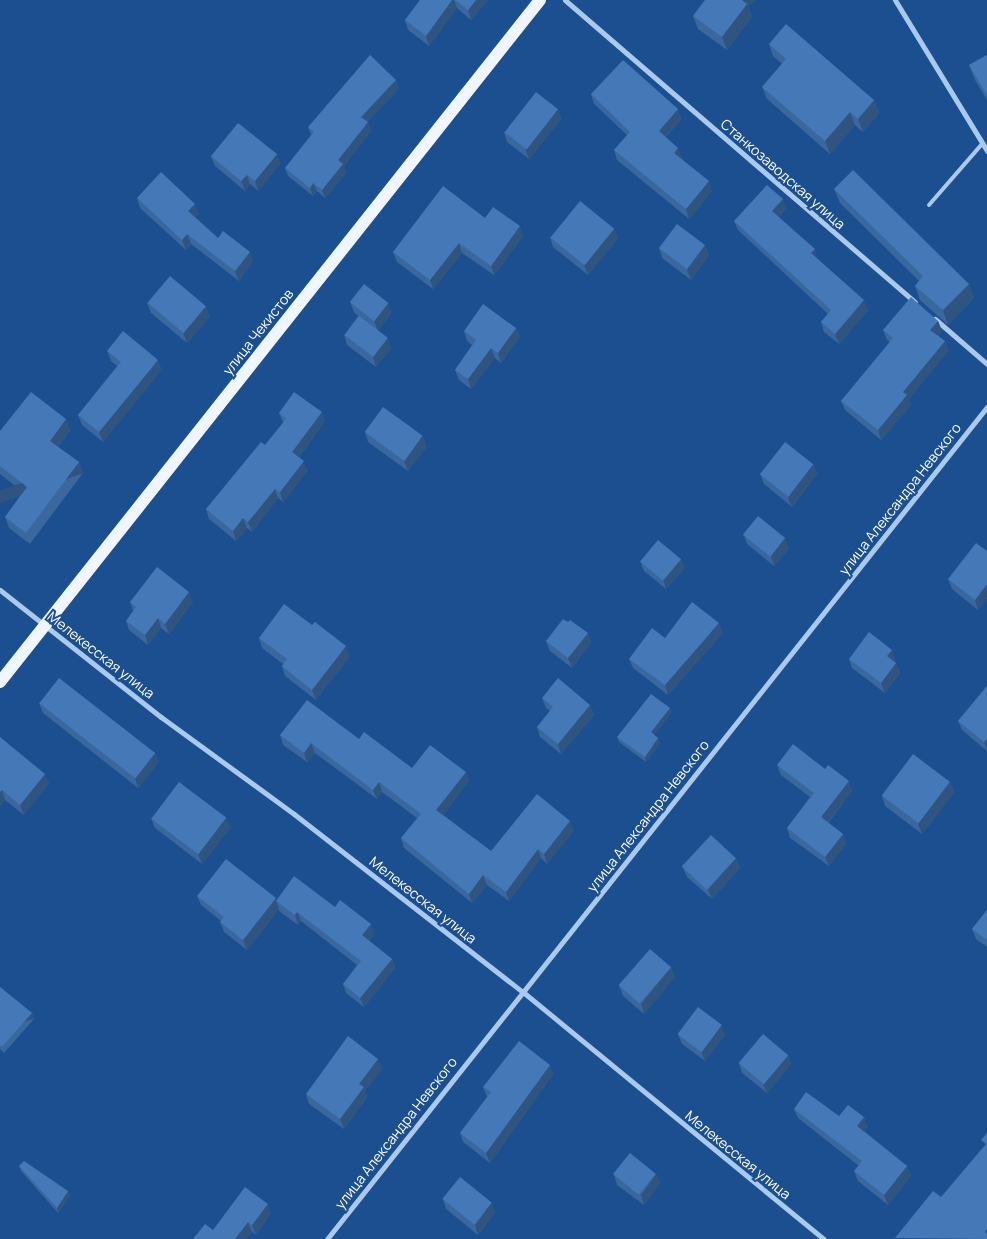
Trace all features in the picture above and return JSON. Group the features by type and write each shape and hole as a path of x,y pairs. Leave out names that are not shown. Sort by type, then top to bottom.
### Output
{"main road":[{"name":"улица Чекистов","path":"0,682 540,0"}],"street":[{"name":"Станкозаводская улица","path":"565,0 919,306"},
{"path":"895,0 987,151"},
{"path":"927,312 987,364"},
{"name":"улица Александра Невского","path":"327,1239 987,407"},
{"name":"Мелекесская улица","path":"0,590 524,992 824,1239"}],"lane":[{"path":"929,205 982,144"}],"building":[{"path":"420,0 452,0 426,36 405,20"},
{"path":"455,0 476,0 468,10"},
{"path":"705,0 742,0 747,4 722,37 693,16"},
{"path":"786,24 874,100 858,119 850,112 825,141 762,87 786,59 769,44"},
{"path":"370,55 396,80 361,117 368,122 338,160 343,164 322,190 313,183 310,188 285,168 314,132 308,127"},
{"path":"987,55 987,95 969,65"},
{"path":"623,60 678,109 659,131 678,148 674,153 709,181 686,209 614,150 630,132 591,94"},
{"path":"536,92 558,109 527,149 505,132"},
{"path":"238,123 277,154 255,181 247,175 241,181 211,156"},
{"path":"853,170 969,284 943,310 915,286 923,276 834,189"},
{"path":"161,172 195,204 188,211 218,238 223,231 250,252 235,271 187,234 182,240 137,198"},
{"path":"767,185 783,199 772,211 815,249 811,253 864,300 835,334 821,322 831,310 734,221"},
{"path":"443,186 485,218 493,207 520,226 491,266 459,243 430,280 393,252"},
{"path":"580,201 614,229 585,265 550,238"},
{"path":"677,224 705,245 687,269 659,248"},
{"path":"170,276 206,306 184,333 148,303"},
{"path":"364,284 388,303 374,321 350,302"},
{"path":"911,297 938,321 930,330 945,341 903,392 907,395 878,430 841,401 893,338 883,330"},
{"path":"483,304 516,328 498,353 491,348 468,379 455,370 476,340 464,331"},
{"path":"359,316 388,338 373,357 345,335"},
{"path":"123,331 158,360 99,432 78,415 121,362 107,351"},
{"path":"31,392 66,419 50,441 79,462 26,533 5,517 27,487 0,466 0,431"},
{"path":"294,392 322,412 292,452 304,461 280,492 275,489 248,522 243,518 233,531 206,509 261,442 265,445 286,419 279,413"},
{"path":"383,407 423,436 404,461 365,432"},
{"path":"785,442 813,464 788,496 760,474"},
{"path":"758,516 785,538 770,557 743,535"},
{"path":"658,540 681,559 663,581 640,561"},
{"path":"976,543 987,551 987,584 975,600 948,579"},
{"path":"157,567 189,592 165,624 158,618 145,635 126,621 136,607 130,602"},
{"path":"692,602 719,623 665,685 629,659 652,628 665,638"},
{"path":"284,604 312,625 315,622 346,646 312,690 282,666 287,659 259,638"},
{"path":"563,619 568,622 570,620 588,633 568,658 546,641"},
{"path":"869,632 892,650 887,656 896,663 881,683 849,659"},
{"path":"59,678 155,753 135,778 39,703"},
{"path":"558,678 590,705 558,744 537,727 553,707 542,698"},
{"path":"987,686 987,739 984,742 958,721"},
{"path":"651,694 670,708 651,732 658,738 645,757 617,737"},
{"path":"307,700 359,739 364,732 412,768 430,745 466,772 436,810 491,851 537,794 570,821 544,854 538,849 506,892 483,875 469,894 401,838 421,814 379,782 373,790 311,743 304,753 280,735"},
{"path":"0,737 45,774 20,805 2,790 0,792"},
{"path":"793,744 825,769 828,765 849,781 821,817 843,834 825,857 787,828 814,793 777,765"},
{"path":"913,754 950,782 918,823 882,796"},
{"path":"179,782 226,818 198,854 151,819"},
{"path":"711,835 736,858 707,890 682,866"},
{"path":"226,859 276,898 243,940 220,922 224,917 197,896"},
{"path":"294,876 335,907 340,900 371,924 362,935 392,959 360,998 343,984 361,961 297,912 295,915 276,901"},
{"path":"987,910 987,940 972,929"},
{"path":"650,949 671,967 640,1004 619,985"},
{"path":"0,987 32,1013 2,1047 0,1045"},
{"path":"698,1007 722,1025 701,1052 678,1034"},
{"path":"763,1034 788,1055 764,1084 739,1063"},
{"path":"348,1036 378,1059 359,1084 364,1087 340,1119 306,1094"},
{"path":"519,1041 550,1065 486,1153 460,1133 491,1092 483,1087"},
{"path":"806,1092 839,1116 848,1105 864,1117 857,1126 907,1166 884,1195 854,1171 862,1161 794,1109"},
{"path":"987,1133 987,1229 985,1232 987,1239 895,1238 933,1191 941,1197 986,1144 981,1140"},
{"path":"630,1153 656,1174 639,1195 613,1174"},
{"path":"24,1161 68,1191 57,1208 19,1166"},
{"path":"460,1177 492,1203 474,1225 442,1199"},
{"path":"245,1187 268,1204 252,1225 248,1222 235,1239 193,1239 205,1224 213,1230"}]}
